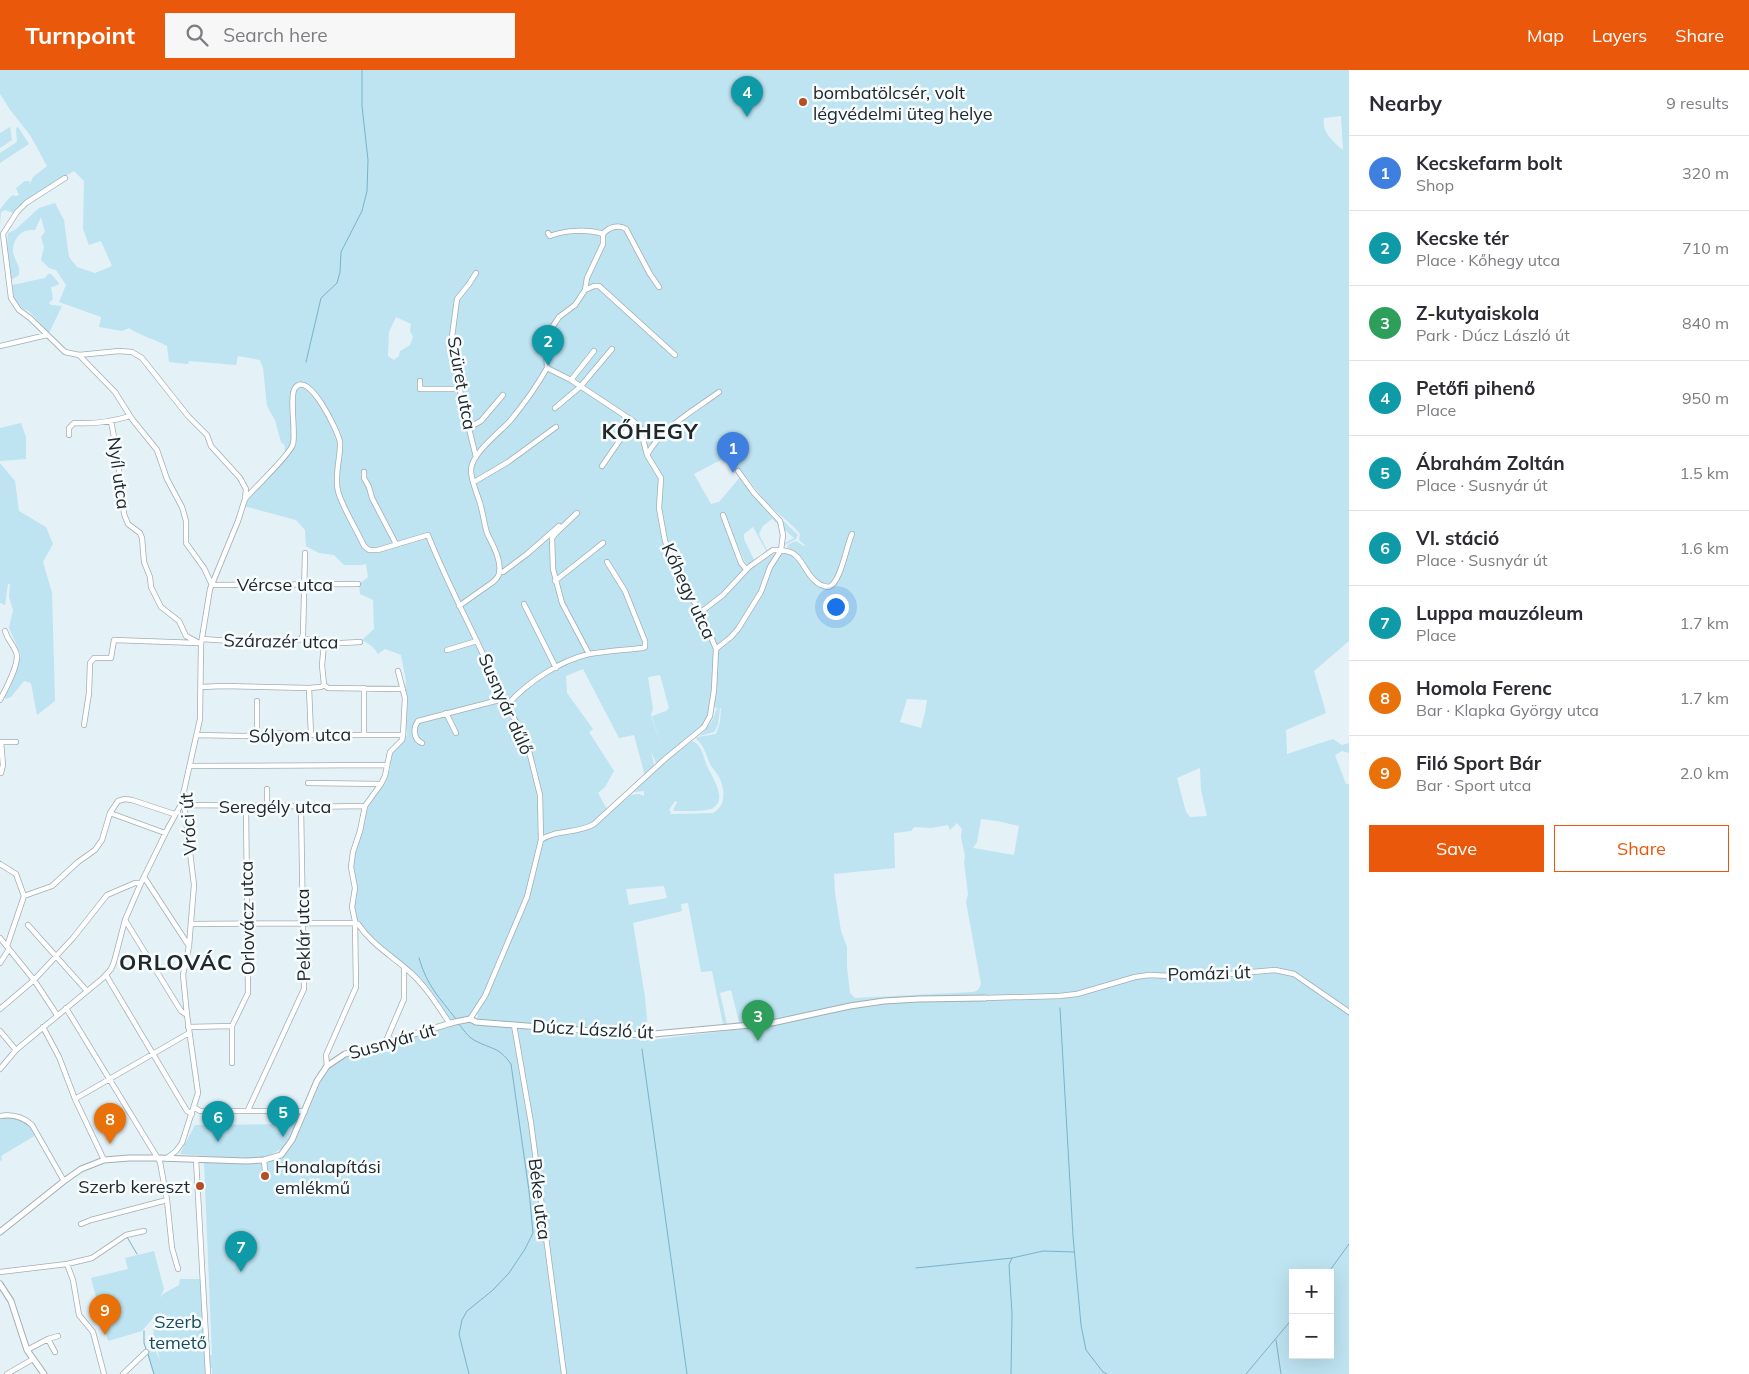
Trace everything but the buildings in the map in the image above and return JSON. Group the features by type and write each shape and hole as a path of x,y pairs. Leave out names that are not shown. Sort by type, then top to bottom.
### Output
{"street":[{"path":"66,178 33,197 17,212 2,232 9,294 19,310 30,318 65,352 79,355 119,351 132,352 147,361 188,416 207,436 211,446 240,478 246,488 245,499"},
{"path":"547,368 546,343 551,326 558,317 578,302 585,290 587,278 603,244 603,234 606,230 616,226 626,229 638,254 659,287"},
{"path":"548,233 550,236 567,231 603,234"},
{"name":"Szüret utca","path":"476,273 455,304 452,337 458,358 459,389 477,456"},
{"path":"585,290 599,286 675,355"},
{"path":"0,346 46,335"},
{"path":"556,408 580,386 612,349"},
{"path":"571,380 594,351"},
{"path":"79,355 115,392 130,416 157,450 167,479 182,507 186,521 186,543 204,568 212,585"},
{"name":"Szüret utca","path":"500,572 484,524 471,468 477,456 491,438 513,417 538,385 547,368"},
{"name":"Kőhegy utca","path":"541,840 550,835 583,830 594,824 665,759 704,727 710,716 714,690 716,649 701,612 688,593 665,541 660,508 660,478 647,456 642,432 633,421 571,380 547,368"},
{"path":"420,381 420,389 459,389"},
{"path":"245,499 291,448 294,425 292,393 297,385 303,383 314,392 338,437 340,445 338,491 364,546 369,550 376,550 396,544 372,498 364,478 364,472"},
{"path":"647,456 652,444 719,392"},
{"path":"468,428 481,421 504,396"},
{"path":"69,435 69,428 74,423 87,424 111,421 130,416"},
{"name":"Nyíl utca","path":"111,421 117,453 124,514 128,524 142,538 144,562 150,576 151,587 161,607 175,617 186,636 200,642"},
{"path":"602,466 633,421"},
{"path":"474,482 508,462 556,427"},
{"path":"716,649 735,633 761,592 770,567 781,550 783,534 780,521 754,493 738,471"},
{"name":"Vróci út","path":"167,1158 182,1143 195,1108 198,1093 188,1026 184,975 189,946 194,886 183,795 200,719 200,642 212,585 231,541 245,499"},
{"path":"459,606 493,582 500,572 503,572 522,559 578,513"},
{"path":"723,515 740,560 746,569"},
{"path":"559,526 552,538 553,569 562,603 589,654"},
{"path":"701,612 723,595 746,569 774,550 794,554 821,586 833,586 838,578 845,551 852,534"},
{"name":"Susnyár dűlő","path":"396,544 428,535 503,699 526,741 540,795 541,840 527,897 485,996 470,1019"},
{"path":"556,581 603,542"},
{"path":"301,639 303,635 305,553"},
{"path":"507,705 524,689 570,660 589,654 643,648 646,645 624,591 608,562"},
{"name":"Vércse utca","path":"212,585 358,584"},
{"path":"524,604 556,668"},
{"path":"0,700 11,678 17,658 17,654 5,631"},
{"name":"Szárazér utca","path":"84,725 89,693 91,660 94,658 111,658 114,640 200,642 318,639 324,644 360,642"},
{"path":"447,650 477,641"},
{"path":"324,644 322,665 324,685"},
{"path":"327,1066 326,1055 356,987 355,923 352,907 354,888 351,867 353,852 360,832 365,806 381,784 385,776 390,752 402,740 403,735 405,698 398,671"},
{"path":"201,687 309,688 324,685"},
{"path":"324,685 328,688 402,689"},
{"path":"309,688 310,735"},
{"path":"364,688 364,734"},
{"path":"422,743 415,736 417,722 503,699"},
{"path":"257,701 257,735"},
{"path":"446,714 456,733"},
{"name":"Sólyom utca","path":"197,735 403,735"},
{"path":"1,772 1,742 16,742"},
{"path":"190,766 387,765"},
{"path":"308,784 381,784"},
{"path":"267,790 267,806"},
{"path":"24,896 52,886 78,862 95,850 102,840 110,813 116,803 125,799 174,814 185,812"},
{"path":"0,1069 16,1050 106,975 114,962 125,920 141,883 165,834 184,803"},
{"name":"Seregély utca","path":"184,803 301,807 365,806"},
{"name":"Orlovácz utca","path":"232,1063 232,1026 248,993 246,806"},
{"name":"Peklár utca","path":"248,1110 304,989 301,807"},
{"path":"110,813 165,834"},
{"path":"0,864 16,874 24,896 8,947 0,964"},
{"path":"144,877 189,946"},
{"path":"0,1009 34,980 73,938 107,895 135,883 141,883"},
{"path":"125,920 180,1011 187,1015"},
{"path":"191,924 358,924 378,948 404,968 431,994 455,1022"},
{"path":"28,925 86,991"},
{"path":"355,935 362,930"},
{"path":"0,938 34,980 57,1015"},
{"path":"386,1041 404,999 404,968"},
{"name":"Pomázi út","path":"985,998 1077,994 1136,977 1160,975 1195,977 1275,970 1296,975 1349,1012"},
{"path":"106,975 187,1111 192,1114"},
{"name":"Dúcz László út","path":"470,1019 476,1022 642,1035 772,1023 850,1006 884,1001 934,998 985,998"},
{"path":"66,1008 160,1162 167,1200 172,1248 178,1269"},
{"name":"Susnyár út","path":"0,1232 81,1169 104,1160 167,1158 246,1161 274,1158 286,1150 292,1140 317,1081 327,1066 345,1054 470,1019"},
{"name":"Béke utca","path":"514,1025 531,1123 564,1374"},
{"path":"188,1026 232,1026"},
{"path":"43,1027 63,1066 75,1099 104,1160"},
{"path":"0,1031 16,1050"},
{"path":"75,1099 189,1033"},
{"path":"195,1108 200,1111 305,1111"},
{"path":"0,1116 14,1115 32,1125 64,1181"},
{"path":"176,1151 177,1159"},
{"path":"196,1159 208,1374"},
{"path":"264,1160 264,1171"},
{"path":"82,1224 167,1200"},
{"path":"0,1272 67,1264 92,1258 126,1235 144,1231"},
{"path":"67,1264 73,1280 79,1315 93,1332 104,1374"},
{"path":"0,1284 11,1301 32,1359 44,1374"},
{"path":"28,1350 48,1339 58,1336"},
{"path":"48,1339 55,1352"},
{"path":"123,1374 146,1352"},
{"path":"7,1374 32,1359"}],"green space":[{"path":"0,70 1349,70 1349,641 1314,671 1326,713 1286,730 1287,754 1333,739 1342,745 1349,743 1349,753 1342,751 1335,755 1346,784 1349,784 1349,1374 212,1374 212,1368 210,1367 210,1355 212,1355 204,1162 264,1164 282,1157 294,1144 325,1072 342,1057 451,1026 469,1023 600,1037 652,1040 773,1025 773,1020 761,1022 760,1016 760,1022 728,1025 723,1024 712,971 701,972 688,903 681,904 682,911 633,923 645,997 648,1030 642,1032 480,1020 477,1018 478,1014 468,1021 451,1025 413,975 385,954 358,924 352,907 355,888 351,867 367,808 372,797 384,783 390,770 392,754 407,736 408,699 401,655 385,649 378,654 373,647 362,640 374,629 373,600 360,594 359,584 368,577 366,564 344,565 334,555 319,553 306,546 305,530 296,520 244,506 245,499 284,456 285,446 281,442 275,420 267,406 263,368 260,360 238,356 236,365 189,361 188,364 169,362 167,346 129,328 122,331 99,327 101,317 59,302 66,285 56,270 49,268 41,260 44,247 41,237 45,232 41,217 35,230 24,231 16,239 13,253 19,267 19,275 11,280 7,244 8,233 15,230 39,208 55,203 64,220 69,257 77,267 95,273 112,266 101,241 89,245 83,229 84,181 74,171 35,194 13,213 5,210 1,212 0,224 0,209 13,195 19,195 16,188 25,181 30,181 29,186 33,177 47,166 30,135 0,94","holes":["1341,116 1343,150 1326,132 1324,118","396,317 411,324 410,331 413,337 410,345 400,351 399,356 394,360 388,356 389,332","728,456 737,472 740,470 768,504 800,534 799,540 805,545 796,541 789,544 787,547 795,552 783,548 746,572 723,512 745,562 749,566 755,562 744,539 744,534 753,527 768,554 796,539 798,535 770,508 741,476 719,502 711,504 694,474","772,519 794,538 768,552 759,534 763,526","583,669 619,738 634,735 645,776 654,765 651,751 656,763 658,763 700,730 713,707 717,708 712,720 699,736 714,732 718,725 721,708 720,722 716,734 697,737 696,739 703,748 722,784 723,798 717,810 713,813 670,814 669,810 675,801 677,802 673,810 695,811 713,808 719,799 718,788 702,751 692,741 663,763 633,792 644,791 644,796 639,794 630,795 591,829 583,829 594,824 608,811 598,793 605,787 614,771 589,732 593,729 567,693 566,676","660,675 669,708 652,716 662,749 651,715 653,709 648,677","907,699 927,700 921,728 900,722","1200,768 1201,790 1207,816 1190,817 1186,812 1177,778","981,819 1019,826 1014,855 973,848 977,842","957,823 962,829 961,837 965,856 968,894 966,902 980,986 973,992 855,998 850,993 847,947 841,931 834,874 895,868 894,833 911,831 914,827 931,828 948,825 950,830","664,886 667,898 629,905 626,889","731,990 739,1022 727,1024 720,993"]},
{"path":"10,127 12,140 0,148 0,133"},
{"path":"18,127 29,144 0,163 0,153 17,142 16,128"},
{"path":"48,274 51,274 59,283 51,287 53,299 49,303 62,306 49,333 29,311 23,309 15,302 12,294 12,285 45,278"},
{"path":"21,423 26,437 26,459 0,461 0,428"},
{"path":"0,463 15,481 19,511 46,527 53,544 43,562 52,593 55,701 37,715 31,683 24,681 11,697 6,699 4,697 21,655 9,628 13,610 9,597 10,584 8,584 5,605 0,603"},
{"path":"11,1116 27,1123 36,1135 1,1156 2,1160 0,1161 0,1119"},
{"path":"295,1124 289,1140 283,1148 266,1157 248,1159 180,1154 195,1125"},
{"name":"Szerb temető","path":"154,1251 164,1289 160,1298 163,1294 179,1285 180,1279 201,1279 206,1374 153,1374 147,1354 151,1348 155,1349 160,1361 157,1348 154,1345 153,1318 142,1331 108,1341 91,1278 128,1269 125,1258"}],"waterway":[{"path":"306,362 321,298 337,283 340,272 341,252 362,211 367,191 368,160 362,106 362,70"},
{"path":"419,958 430,984 456,1019"},
{"path":"1060,1008 1073,1236 1081,1325 1086,1350 1103,1372 1107,1374"},
{"path":"458,1023 472,1039 498,1051 511,1064 533,1233 509,1273 493,1290 467,1311 462,1320 459,1334 469,1374"},
{"path":"642,1049 687,1374"},
{"path":"127,1237 137,1254"},
{"path":"1331,1269 1349,1244"},
{"path":"916,1268 1012,1258 1043,1251 1074,1252"},
{"path":"1011,1374 1012,1314 1009,1265 1012,1258"},
{"path":"1246,1374 1289,1323"},
{"path":"144,1331 146,1349"},
{"path":"1276,1340 1281,1374"},
{"path":"148,1354 154,1374"}],"place":[{"name":"bombatölcsér, volt légvédelmi üteg helye","path":"803,102"},
{"name":"Petőfi pihenő","path":"747,117"},
{"name":"Kecske tér","path":"548,366"},
{"name":"Kecskefarm bolt","path":"733,473"},
{"name":"Z-kutyaiskola","path":"758,1041"},
{"name":"Ábrahám Zoltán","path":"283,1137"},
{"name":"VI. stáció","path":"218,1142"},
{"name":"Homola Ferenc","path":"110,1144"},
{"name":"Honalapítási emlékmű","path":"265,1176"},
{"name":"Szerb kereszt","path":"200,1186"},
{"name":"Luppa mauzóleum","path":"241,1272"},
{"name":"Filó Sport Bár","path":"105,1335"}],"district":[{"name":"KŐHEGY","path":"650,431"},
{"name":"ORLOVÁC","path":"176,962"}]}
